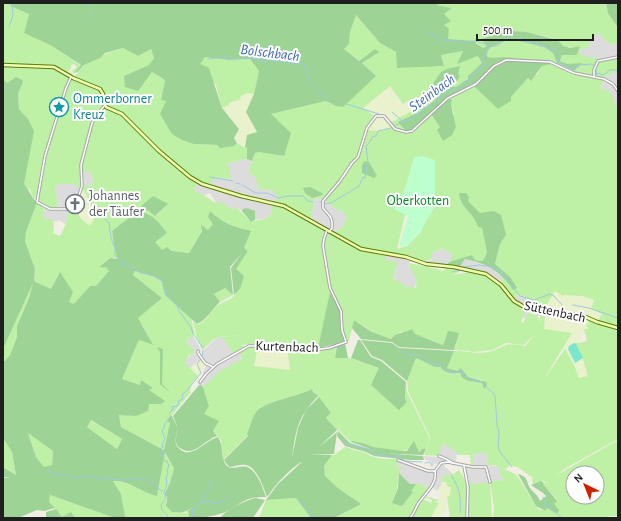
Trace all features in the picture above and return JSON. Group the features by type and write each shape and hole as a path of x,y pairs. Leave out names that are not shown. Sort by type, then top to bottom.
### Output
{"street":[{"path":"594,77 594,70 598,61 618,57"},
{"path":"3,65 54,67 71,77 101,90 104,94 105,105 109,109 123,115 158,151 197,182 212,188 284,206 328,231 333,226 332,220 330,215 323,208 322,202 340,181 352,162 358,157 367,126 375,117 382,115 393,128 401,131 412,131 448,98 476,84 494,66 506,60 550,62 574,73 604,79 613,84 618,91"},
{"path":"71,77 66,88 45,156 37,202 50,209 72,209 76,207 82,186 81,165 92,123 105,105"},
{"name":"Süttenbach","path":"328,231 359,248 406,257 422,263 487,274 495,279 504,288 513,301 524,307 548,308 562,314 582,316 618,328"},
{"name":"Kurtenbach","path":"200,382 213,366 250,346 282,346 313,350 329,348 346,342 342,330 341,311 330,288 323,246 324,239 328,231"},
{"path":"198,351 205,363 213,366"},
{"path":"439,456 464,466 486,467 490,482"},
{"path":"398,460 428,471 435,471"},
{"path":"410,518 419,503 432,487 436,476 435,471 442,463 454,463"},
{"path":"464,466 468,487 467,518"}],"shaded area":[{"path":"599,33 610,45 618,43 618,56 598,59 586,58 578,53 591,37"},
{"path":"618,71 618,112 612,96 600,89 605,76"},
{"path":"247,159 252,161 248,172 255,177 259,189 272,190 278,197 273,203 270,217 255,220 255,211 244,209 242,211 235,206 233,210 219,202 216,203 210,193 204,195 193,191 197,183 216,189 207,186 217,177 228,163"},
{"path":"92,172 93,185 82,186 81,173"},
{"path":"58,184 76,184 82,187 77,201 77,208 75,210 68,210 66,224 58,220 57,222 43,218 45,206 58,209 55,187"},
{"path":"314,198 325,200 337,211 340,209 347,217 342,227 333,234 311,221"},
{"path":"442,248 453,255 446,266 422,263 432,260 432,253"},
{"path":"385,254 401,256 417,262 409,262 409,266 418,279 414,288 404,286 395,281 393,276 396,270 387,266"},
{"path":"465,259 490,267 505,277 500,283 486,273 459,268"},
{"path":"518,295 535,302 531,308 547,309 547,315 543,314 536,316 530,311 526,319 521,316 520,305 514,301"},
{"path":"193,336 201,352 198,354 202,359 190,368 184,363 191,354 197,354 187,344 188,339"},
{"path":"219,337 222,337 234,354 212,367 197,386 207,365 204,361 202,352"},
{"path":"240,352 242,359 221,371 203,387 200,384 206,375 219,363 224,362"},
{"path":"443,443 453,450 457,450 456,463 442,462 439,465 435,463 432,467 431,461 425,460 424,456 437,457"},
{"path":"486,451 488,466 474,466 473,454"},
{"path":"398,461 422,470 434,471 436,476 432,486 429,488 421,484 410,484 399,473 396,466"},
{"path":"442,464 452,473 442,480 442,485 438,491 432,487 437,470"},
{"path":"498,466 504,480 490,481 487,467"},
{"path":"466,467 485,467 490,483 469,484 466,475"}],"green space":[{"path":"3,3 11,3 10,6 29,14 24,33 50,45 81,66 73,73 72,71 77,67 74,64 71,65 68,72 73,74 71,76 61,69 61,67 60,69 3,64"},
{"path":"11,3 440,3 437,5 452,8 444,14 451,21 444,25 449,29 448,39 478,41 475,43 483,48 487,46 481,39 510,31 526,32 558,40 563,46 570,48 580,46 577,55 562,55 560,61 567,64 583,63 574,71 557,63 553,53 544,47 510,39 491,47 486,53 488,57 550,60 550,64 542,66 531,81 528,78 511,97 511,101 498,109 472,84 467,89 448,98 452,100 451,105 456,127 452,135 443,141 437,130 440,127 431,114 412,130 406,131 398,122 419,112 435,100 428,91 441,72 460,66 458,74 460,76 453,87 456,87 468,79 468,76 482,63 478,56 457,64 463,51 441,55 444,66 397,68 396,52 380,43 356,15 350,32 349,44 344,49 359,61 375,49 379,52 362,63 376,76 343,107 336,106 326,101 271,114 291,133 284,156 258,152 255,153 252,161 247,159 247,147 245,147 247,135 257,132 246,112 254,94 259,71 250,59 228,60 205,57 200,64 209,68 222,108 239,129 234,138 237,143 234,146 220,148 217,145 194,144 182,140 172,134 160,114 166,101 161,100 165,80 152,72 138,91 125,87 124,76 149,65 154,58 151,49 138,56 123,48 105,53 100,58 84,65 74,73 81,65 50,45 24,33 29,14 10,6"},
{"path":"440,3 606,3 606,6 618,28 618,43 610,45 599,33 591,37 588,48 580,49 579,53 593,58 618,56 618,71 605,76 600,89 609,91 618,112 618,328 618,439 571,465 565,465 565,469 555,476 565,470 565,505 605,505 605,465 574,465 618,440 618,516 609,516 606,518 493,518 494,508 490,481 504,480 498,466 488,466 486,452 473,454 474,466 471,466 470,455 457,455 456,450 453,450 443,443 438,456 424,455 430,437 408,391 407,381 416,358 435,367 440,367 449,373 460,373 469,381 482,383 484,389 482,380 468,377 461,368 457,371 446,368 454,351 484,353 493,351 508,344 515,344 506,343 492,350 473,352 454,350 457,344 447,334 443,345 422,337 400,332 391,339 372,332 354,320 349,341 346,342 343,331 342,312 329,284 330,294 318,348 275,345 277,342 241,345 249,346 234,354 222,337 239,335 219,337 214,339 202,350 196,335 193,320 197,325 201,323 217,306 232,298 240,289 235,269 248,251 244,248 250,231 220,220 210,211 213,224 208,230 202,224 202,230 189,253 172,251 169,248 162,251 133,218 112,231 115,251 119,258 109,258 99,267 109,268 109,271 96,286 90,286 74,305 69,302 59,273 51,290 34,280 35,269 25,241 26,232 38,198 36,197 34,200 30,190 24,184 32,140 28,119 19,109 18,94 23,82 6,83 3,79 3,66 49,68 58,70 70,77 61,106 58,108 59,110 49,143 71,79 82,67 98,57 123,48 138,56 151,49 154,58 149,65 124,76 152,72 165,80 161,99 166,101 194,144 234,146 237,143 243,147 247,147 247,159 228,163 231,179 217,178 212,180 207,186 173,163 124,117 158,152 197,183 194,191 204,195 215,203 219,201 233,210 235,206 251,222 270,217 273,203 278,197 272,190 259,189 255,177 248,172 255,153 258,152 284,156 267,115 326,101 336,106 376,76 362,63 378,52 375,49 359,61 344,49 349,44 350,32 356,15 380,43 396,52 439,67 444,65 441,55 463,51 458,63 478,56 483,63 468,76 468,79 456,87 432,88 428,91 435,100 419,112 431,114 440,127 454,114 451,105 452,100 448,98 467,89 472,84 511,97 528,78 537,75 542,66 550,60 514,60 501,57 494,59 488,57 486,53 491,47 510,39 544,47 553,53 557,63 574,71 582,64 567,64 560,61 562,55 577,55 580,46 566,47 556,39 537,34 509,33 491,36 482,39 487,46 483,48 475,43 477,41 448,39 444,25 444,14 452,8 436,5","holes":["390,86 403,104 409,100 415,109 390,123 392,128 379,131 366,130 376,117 363,108","49,143 41,184 44,165","92,172 93,185 82,186 81,173","58,184 76,184 76,187 82,187 94,212 93,221 90,226 82,220 75,210 68,210 66,224 60,236 53,233 53,220 43,218 45,207 50,209 58,209 55,187","404,188 412,190 421,232 407,246 397,249 406,211","314,198 325,200 337,211 340,209 347,217 342,227 333,234 311,221","460,200 468,201 480,214 494,211 506,235 500,244 495,264 510,277 513,289 505,277 500,283 514,301 518,295 534,302 531,308 547,308 547,304 555,291 563,296 582,296 594,300 591,309 602,314 597,322 618,328 589,320 588,324 586,325 588,329 584,329 587,341 574,343 583,360 588,376 579,378 565,349 544,379 572,333 544,329 545,315 540,316 539,323 538,317 529,312 523,323 521,322 526,310 513,303 502,287 487,275 471,272 453,275 462,269 448,267 441,272 441,270 409,263 416,280 416,288 403,286 404,284 393,279 397,263 399,262 385,260 386,254 361,250 343,240 363,249 408,257 422,263 423,261 432,259 432,253 442,248 453,255 449,262 472,255 475,260 483,261 487,252 482,227 478,227 476,220","168,204 156,216 149,211 140,208","536,331 531,339 523,349 525,346 515,344 524,345 531,338","510,465 519,468 532,477 533,485 541,481 546,482 543,484 557,500 551,509 547,508 546,511 539,509 518,477 499,466 506,469"]},
{"path":"606,3 618,3 618,28 608,13"},
{"path":"204,57 228,60 250,59 259,71 254,94 248,93 240,96 241,99 229,103 229,105 222,108 216,85 199,64"},
{"path":"16,77 22,80 23,82 18,94 19,109 28,119 34,131 24,184 37,202 26,232 25,241 35,269 34,280 36,282 51,289 60,272 73,292 69,302 74,304 90,286 96,286 109,271 107,269 108,268 99,267 110,258 118,259 115,251 112,231 137,214 142,213 152,216 167,233 155,242 162,250 167,247 172,251 189,253 202,231 201,224 208,230 213,224 208,217 210,211 229,224 251,231 244,248 248,251 236,269 244,276 240,289 234,295 231,268 242,253 230,267 233,295 225,288 214,294 220,302 207,317 197,324 165,295 162,281 153,276 135,271 133,275 162,298 138,318 153,345 139,340 122,379 140,385 141,380 153,388 149,390 165,401 161,404 149,404 148,411 136,416 119,415 121,427 164,450 170,423 167,421 171,415 177,427 176,445 184,452 196,450 218,437 221,444 223,459 226,465 231,468 243,466 252,470 260,481 266,497 247,500 223,513 206,517 189,518 189,513 187,512 193,507 183,512 172,512 166,506 167,497 164,495 170,483 174,468 165,452 157,496 125,482 113,481 121,494 125,516 128,518 115,518 50,495 49,502 55,508 44,511 37,510 18,518 3,518 3,478 11,477 3,477 3,467 16,475 12,452 3,438 3,360 5,361 10,355 17,337 17,326 29,298 33,283 3,349 3,79 7,83","holes":["91,420 122,439 117,449 87,427","28,433 53,451 52,465 44,467 36,457"]},
{"path":"390,86 402,104 409,100 415,109 390,123 393,128 379,131 366,130 375,117 363,108"},
{"path":"248,93 254,94 246,112 257,132 247,135 245,147 238,143 234,138 239,129 222,108 229,105 228,103 241,99 240,96"},
{"name":"Oberkotten","path":"423,156 435,160 435,206 421,231 408,245 399,247 408,216 394,209 404,191 414,157"},
{"path":"365,161 369,162 377,176 374,178 362,173 362,165"},
{"path":"82,187 93,207 94,218 90,226 82,220 75,210"},
{"path":"310,187 323,195 312,198 305,193 303,188"},
{"path":"459,193 466,193 469,197 468,201 480,213 494,211 501,215 506,235 500,244 495,264 510,277 517,288 513,290 503,277 480,263 465,259 459,268 446,266 449,262 472,255 475,260 483,261 487,252 482,228 478,227 473,217 462,203"},
{"path":"153,196 168,204 155,216 149,211 139,208"},
{"path":"244,208 255,211 255,220 251,222 242,211"},
{"path":"135,271 153,276 162,281 166,295 191,317 195,336 188,339 187,343 196,353 189,355 185,363 198,376 192,383 191,392 167,421 170,423 165,450 121,427 119,414 136,416 149,390 153,388 141,381 140,385 122,379 139,340 152,345 143,326 137,318 162,298 133,275"},
{"path":"34,280 29,298 17,326 17,337 10,355 5,361 3,360 3,349"},
{"path":"225,288 233,295 220,302 214,294"},
{"path":"555,291 564,295 582,296 594,300 602,314 597,321 595,331 579,335 588,354 593,375 579,381 563,349 543,329 547,316 547,304"},
{"path":"330,292 340,311 341,332 345,342 318,348"},
{"path":"354,320 372,332 391,339 393,336 412,329 415,334 443,345 448,331 459,333 454,350 399,347 392,342 361,339 352,328"},
{"path":"358,340 360,340 371,357 381,361 406,382 405,399 407,402 399,410 371,385 379,368 351,358"},
{"path":"361,340 392,343 399,348 454,351 447,368 457,371 461,368 468,377 486,382 487,385 484,389 482,383 466,380 460,373 447,372 440,367 435,367 416,358 407,381 382,360 372,356"},
{"path":"345,343 348,358 335,358 337,345"},
{"path":"574,343 576,344 583,358 575,363 568,349 569,346"},
{"path":"258,346 277,346 288,353 290,370 254,366"},
{"path":"258,346 254,366 290,370 288,353 277,352 277,346 313,351 336,346 335,358 350,358 379,368 405,399 406,387 429,437 429,443 426,449 422,449 419,452 408,449 403,451 388,450 366,444 351,442 339,431 340,424 338,431 326,418 331,413 312,390 262,407 257,411 251,422 248,435 223,460 221,440 213,431 215,425 203,414 209,406 203,387 221,370 242,359 240,353 235,354 248,347"},
{"path":"157,347 163,349 162,384 171,394 160,384 160,352"},
{"path":"202,359 205,364 198,376 190,368"},
{"path":"200,384 203,387 209,406 204,414 219,421 213,431 217,436 191,451 186,451 179,447 176,443 177,426 173,416"},
{"path":"312,389 318,396 307,409 319,397 331,413 326,418 337,430 318,448 337,432 334,454 310,454 332,455 324,466 325,476 338,488 361,504 334,518 311,518 296,498 266,500 278,484 303,461 292,468 283,477 267,497 260,478 254,470 246,465 229,467 224,460 248,436 247,434 254,416 262,407","holes":["305,411 298,428 292,458 296,431"]},
{"path":"90,420 122,439 117,449 87,427"},
{"path":"338,431 350,443 372,450 394,454 423,456 424,460 374,456 345,446 337,436"},
{"path":"28,432 53,451 52,465 44,468 36,457"},
{"path":"3,438 12,452 16,475 3,466"},
{"path":"414,441 419,452 422,449 426,449 423,455 391,454 372,450 351,442 373,447 407,451"},
{"path":"345,447 373,457 394,459 404,463 398,461 396,466 401,468 397,489 392,503 410,491 416,484 421,484 429,488 409,518 334,518 361,504 338,488 325,476 324,466 332,455"},
{"path":"165,451 174,468 170,483 163,495 166,497 166,506 172,512 189,513 189,518 128,518 125,516 121,494 113,481 125,483 157,495"},
{"path":"459,470 466,482 468,493 466,518 450,518 447,497 450,495 451,487 448,487 446,482 443,482 442,477 448,474 449,476 452,473 454,474"},
{"path":"399,473 410,484 416,484 411,491 413,492 402,506 392,503 398,488"},
{"path":"518,474 526,478 530,488 540,501 546,496 531,485 541,481 544,483 543,484 557,501 554,504 559,510 557,514 547,508 546,511 536,506"},
{"path":"445,481 451,486 451,493 449,497 445,498 447,503 442,518 433,518 431,517 441,501 439,499 440,492 438,491 442,485 441,483"},
{"path":"490,483 492,518 468,518 469,484"},
{"path":"50,495 115,518 75,518 71,513 63,518 49,502"},
{"path":"425,496 439,500 434,501 439,503 431,517 433,518 410,518 423,499 431,503 432,500"},
{"path":"255,498 265,500 253,518 220,518 231,508"},
{"path":"296,498 311,518 259,518 266,500"},
{"path":"56,509 62,517 71,512 75,518 46,518 46,512"}],"waterway":[{"path":"9,27 13,15 12,3"},
{"path":"89,3 90,16"},
{"path":"428,32 442,41 446,39 449,41 453,40 464,43 474,41 491,46 498,45 506,38 516,40 521,38 524,41 540,44 541,47 543,45 548,49 555,49 559,62 565,66 574,69 577,65 592,64 594,66"},
{"name":"Steinbach","path":"485,55 487,54 487,50 489,48"},
{"name":"Steinbach","path":"393,126 410,120 421,112 423,108 431,106 435,103 445,93 464,86 463,82 469,82 471,80 469,77 479,71 482,66 486,65 482,58 484,56"},
{"name":"Bolschbach","path":"208,59 224,57 230,59 255,58 264,61 271,59 274,61 304,64 309,80 317,88"},
{"path":"596,70 597,75 599,73 603,75 610,70 618,70"},
{"name":"Bolschbach","path":"318,91 329,98"},
{"name":"Bolschbach","path":"346,104 379,114"},
{"name":"Bolschbach","path":"392,112 403,122"},
{"name":"Steinbach","path":"324,204 331,203 359,186 363,177 365,178 367,170 366,165 368,163 366,146 372,137 376,136 378,131 391,128"},
{"name":"Steinbach","path":"210,177 233,181"},
{"name":"Steinbach","path":"236,183 240,184"},
{"name":"Steinbach","path":"242,185 256,193 267,193 279,198 287,196 303,196 308,201 313,202"},
{"path":"104,218 109,223 115,255 121,264 127,265 141,273 154,276 161,280 167,296 177,305 179,311 191,327 193,334"},
{"path":"463,267 480,265 492,267 501,272 520,296 534,300 550,294 554,296 562,305"},
{"path":"452,272 461,270"},
{"path":"573,305 589,308 618,318"},
{"path":"195,336 203,348"},
{"path":"202,357 203,350"},
{"path":"401,351 425,358 430,363 442,365 446,370 454,373 462,371 463,375 473,380 480,381 495,395 497,425 499,432 498,446 500,452 512,467"},
{"path":"170,413 173,410 172,407 177,406 179,403 178,401 183,399 182,395 201,373 197,364 201,359"},
{"path":"167,518 168,516 162,510 161,505 166,498 164,494 167,484 167,470 169,466 167,461 164,461 161,448 163,447 162,444 165,439 162,431 164,425 170,417"},
{"path":"342,439 347,444 369,449 376,455 397,456 405,461 422,462"},
{"path":"425,463 430,462 432,466"},
{"path":"48,470 57,475 73,478 90,477 99,479 104,477 107,479 145,479"},
{"path":"451,475 459,493 460,513"},
{"path":"148,479 151,484 153,483 157,488 163,491"},
{"path":"202,502 210,486 210,481"},
{"path":"192,518 193,508 196,508 202,502 211,502 215,504 233,496"},
{"path":"543,497 547,507 551,508 562,518"},
{"path":"300,501 314,518"}],"place":[{"name":"Ommerborner Kreuz","path":"59,107"},
{"name":"Johannes der Täufer","path":"75,204"}]}
